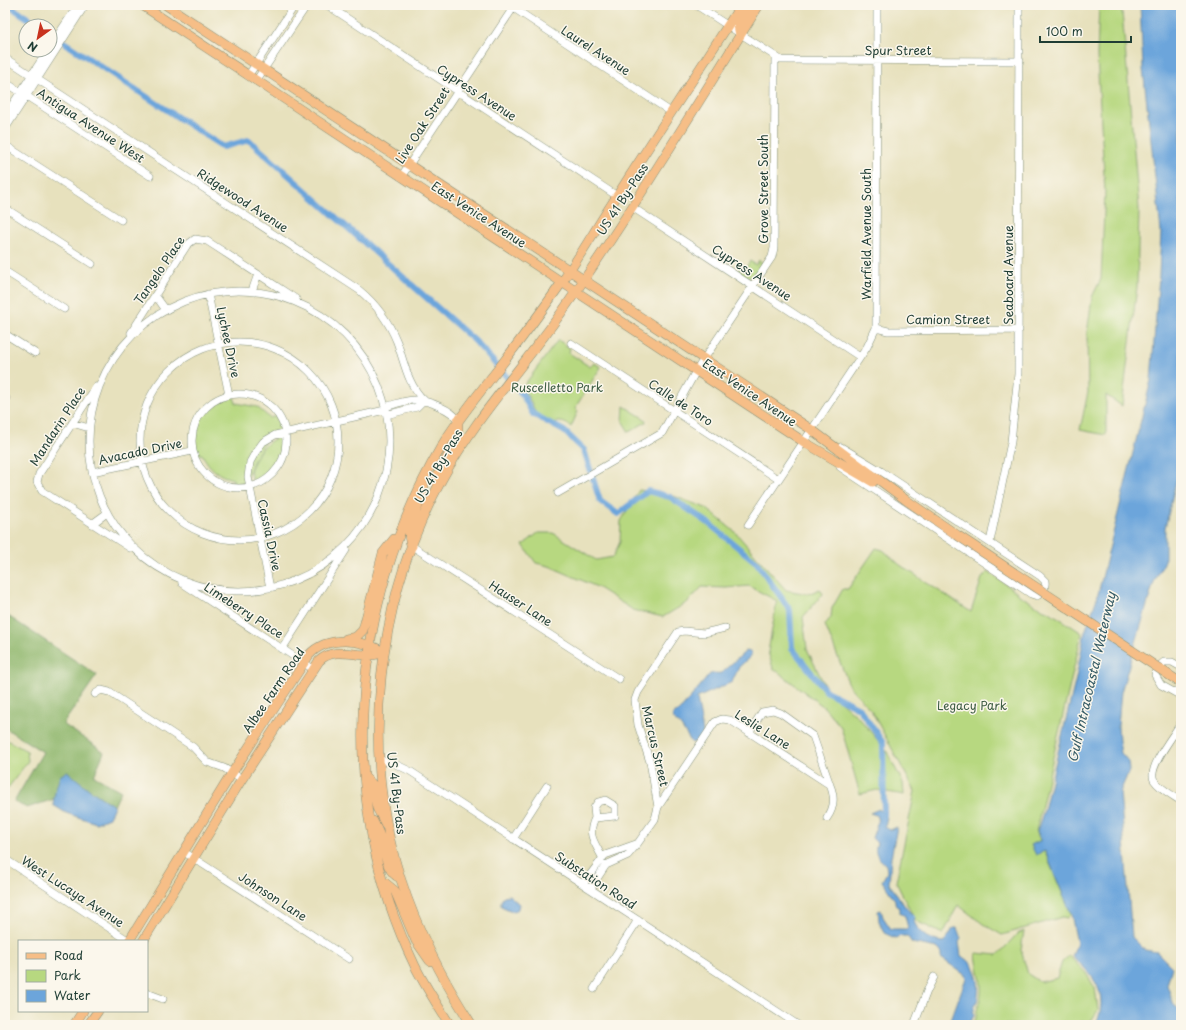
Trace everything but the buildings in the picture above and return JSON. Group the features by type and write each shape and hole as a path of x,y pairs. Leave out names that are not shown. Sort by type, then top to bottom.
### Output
{"main road":[{"name":"East Venice Avenue","path":"142,5 804,442 906,500"},
{"name":"East Venice Avenue","path":"166,5 812,430 906,500 957,535 1181,683"},
{"name":"US 41 By-Pass","path":"450,1025 415,965 394,915 384,882 369,811 364,777 363,702 369,645 382,585 400,532 425,478 458,420 502,364 562,282 616,196 741,5"},
{"path":"740,35 738,25 750,5"},
{"name":"US 41 By-Pass","path":"472,1025 441,974 418,927 400,878 389,829 380,760 379,697 384,652 394,603 412,546 434,493 456,456 584,280 632,207 759,5"},
{"path":"434,493 436,478 458,436 458,420"},
{"path":"412,546 408,534 423,497 425,478"},
{"path":"342,641 356,637 363,630 383,553 400,532"},
{"name":"Albee Farm Road","path":"130,940 232,773 312,652 321,645 342,641 369,645 384,652"},
{"name":"Albee Farm Road","path":"144,940 242,779 320,659 330,654 340,652 368,656 384,652"},
{"path":"266,721 276,727"},
{"path":"364,777 372,784 377,808 389,829"},
{"path":"369,811 379,834 389,868 400,878"},
{"path":"384,882 391,886 395,891 419,947 441,974"},
{"path":"74,1025 82,1012"},
{"path":"88,1025 97,1012"}],"street":[{"path":"66,28 78,5"},
{"path":"58,40 85,5"},
{"path":"248,76 295,5"},
{"path":"256,81 307,5"},
{"name":"Cypress Avenue","path":"327,5 616,196"},
{"path":"696,5 776,58"},
{"name":"Warfield Avenue South","path":"748,525 860,357 876,328 877,5"},
{"name":"Seaboard Avenue","path":"990,542 1011,442 1018,374 1019,5"},
{"name":"Live Oak Street","path":"401,177 512,6"},
{"name":"Laurel Avenue","path":"512,6 671,112"},
{"name":"Ridgewood Avenue","path":"5,58 359,290 371,301 388,324 412,384 424,400"},
{"path":"5,129 23,94 46,58"},
{"name":"Spur Street","path":"776,58 784,61 1020,61"},
{"name":"Grove Street South","path":"558,493 659,436 665,429 696,371 772,257 774,248 776,58"},
{"name":"Antigua Avenue West","path":"5,82 150,176"},
{"path":"5,116 23,94"},
{"path":"5,145 121,220"},
{"name":"Cypress Avenue","path":"632,207 860,357"},
{"path":"5,208 92,264"},
{"name":"Tangelo Place","path":"121,348 187,245 195,238 207,241 309,308"},
{"path":"5,271 64,309"},
{"path":"252,291 258,274"},
{"path":"230,291 252,291 283,298 309,308 334,325 358,350 375,378 385,410 389,442 385,473 374,505 355,537 344,549 320,567 289,582 270,588 247,590 214,589 190,583 162,570 143,558 126,540 107,513 92,472 89,450 89,428 95,396 104,373 121,348 140,328 166,310 190,299 208,294 230,291"},
{"name":"Lychee Drive","path":"208,294 229,395"},
{"path":"155,295 166,310"},
{"name":"Camion Street","path":"876,328 888,331 1019,330"},
{"path":"5,334 35,353"},
{"path":"241,342 256,344 278,350 294,359 307,369 320,386 329,401 335,421 337,442 335,463 329,482 322,494 313,506 297,520 278,531 259,537 240,539 221,538 202,532 185,524 170,512 157,497 148,480 142,462 140,442 142,422 148,403 158,385 166,374 181,361 203,349 219,344 241,342"},
{"name":"Calle de Toro","path":"571,343 778,479"},
{"name":"Mandarin Place","path":"104,373 39,474 37,482 42,491 143,558"},
{"path":"229,395 248,395 265,402 278,414 285,431 286,450 278,467 266,480 249,487 230,487 214,481 199,466 192,451 192,433 199,416 212,402 229,395"},
{"name":"Cassia Drive","path":"270,588 249,487 248,469 255,452 266,440 285,431 385,410 388,406 414,399 424,400"},
{"path":"424,400 454,415 458,420"},
{"path":"72,423 89,428"},
{"name":"East Venice Avenue","path":"804,442 1031,594 1037,596 1040,595 1046,587 1043,578 990,542 881,471 812,430"},
{"name":"Avacado Drive","path":"92,472 192,451"},
{"path":"92,524 107,513"},
{"name":"Limeberry Place","path":"162,570 282,649 355,537"},
{"name":"Hauser Lane","path":"412,546 619,679"},
{"name":"Marcus Street","path":"658,807 650,762 638,725 635,703 636,696 678,632 684,631 704,633 725,628"},
{"path":"282,649 313,669"},
{"path":"1181,667 1172,662 1164,662 1156,669 1155,675 1161,686 1181,696"},
{"path":"95,694 101,690 108,692 193,747 207,762 224,768 242,779"},
{"path":"749,733 762,712 773,710 781,713 813,736 834,794 834,803 827,818"},
{"name":"Leslie Lane","path":"590,889 606,865 628,855 638,843 655,818 658,807 715,722 726,719 830,785"},
{"path":"1181,724 1155,763 1152,774 1157,783 1181,801"},
{"name":"Substation Road","path":"380,760 393,763 410,771 798,1025"},
{"path":"513,839 547,786"},
{"path":"595,818 590,828 590,833 602,857"},
{"path":"583,884 602,857 638,843"},
{"name":"Johnson Lane","path":"184,852 350,959"},
{"name":"West Lucaya Avenue","path":"5,859 127,940"},
{"path":"594,989 638,920"},
{"path":"914,1025 934,977"},
{"path":"148,993 163,999"}],"green space":[{"path":"1099,5 1119,5 1122,12 1139,209 1137,287 1122,406 1106,395 1106,435 1080,430 1088,392 1087,334 1092,297 1101,279 1105,191 1097,56"},
{"path":"759,260 763,263 753,277 748,277 739,272 739,268 744,271 750,261 756,265"},
{"name":"Ruscelletto Park","path":"558,340 570,348 569,353 590,367 594,363 601,367 575,408 578,411 571,427 564,423 556,422 551,424 542,421 522,388"},
{"path":"234,397 236,403 257,407 270,418 276,416 280,427 277,431 266,438 243,484 238,486 232,485 233,479 214,471 202,454 196,455 195,445 195,435 202,417 215,404"},
{"path":"624,406 645,419 646,422 629,432 623,422"},
{"path":"279,437 284,444 278,463 264,479 259,481 253,480 251,468 253,461 268,443"},
{"path":"639,490 668,494 706,508 735,532 786,590 808,594 820,589 823,594 803,617 807,649 826,688 859,718 886,750 903,783 904,795 877,790 860,794 841,727 824,707 773,668 768,652 777,601 749,586 726,588 702,587 688,602 663,617 633,610 597,587 549,566 536,563 523,545 538,533 553,533 596,560 613,557 620,542 621,521"},
{"name":"Legacy Park","path":"876,548 883,550 900,565 971,612 982,578 988,572 1017,592 1019,595 1048,611 1082,633 1036,831 1071,914 1067,918 1062,917 1002,935 983,924 958,905 943,934 916,921 911,915 912,914 896,882 915,791 871,710 850,687 825,625 831,617 832,608 843,589 848,589"},
{"path":"5,614 97,675 63,724 104,752 94,776 121,791 114,806 67,772 55,792 54,799 27,808 14,802 43,752 5,728"},
{"path":"5,739 27,751 28,761 5,792"},
{"path":"1024,931 1021,950 1028,974 1040,982 1057,978 1062,962 1069,956 1085,972 1095,988 1098,1010 1091,1021 1057,1025 970,1025 976,1018 981,996 981,983 976,953 998,955 1017,934"}],"water":[{"name":"Gulf Intracoastal Waterway","path":"1140,5 1181,5 1181,461 1165,528 1165,561 1154,582 1121,692 1118,726 1119,741 1121,753 1128,761 1129,771 1120,792 1132,937 1145,950 1157,952 1172,967 1167,985 1174,1005 1181,1011 1181,1025 1096,1025 1100,1014 1101,1004 1098,986 1087,971 1072,956 1077,943 1071,914 1045,851 1036,855 1031,845 1041,840 1037,831 1044,810 1076,678 1085,632 1097,598 1151,380 1161,231 1143,69"},
{"path":"746,651 751,652 751,656 739,667 732,682 697,698 704,738 692,743 680,725 673,719 673,715 681,709 710,674 721,673"},
{"path":"67,771 90,790 114,806 109,818 96,823 66,813 53,805 60,776"},
{"path":"879,809 887,818 885,827 890,830 897,827 891,858 889,884 907,909 915,917 914,922 919,930 929,938 944,942 953,928 957,928 961,939 959,942 961,956 970,962 976,972 978,998 974,1010 974,1016 967,1025 949,1025 966,978 965,975 941,958 941,952 937,948 912,943 907,936 895,938 884,933 879,921 878,911 881,910 883,917 891,929 908,928 905,916 900,913 900,908 895,904 895,900 882,881 887,872 886,865 876,853 877,843 872,838 878,821 876,815 870,813"},
{"path":"509,895 519,904 518,909 514,912 501,906 501,901 504,896"}],"waterway":[{"path":"8,5 28,18"},
{"path":"58,38 223,147 249,140 475,341 522,394 533,414 564,431 584,450 600,501 618,514 648,491 670,497 707,522 757,563 790,610 792,648 826,691 859,708 883,743 884,815"}]}
